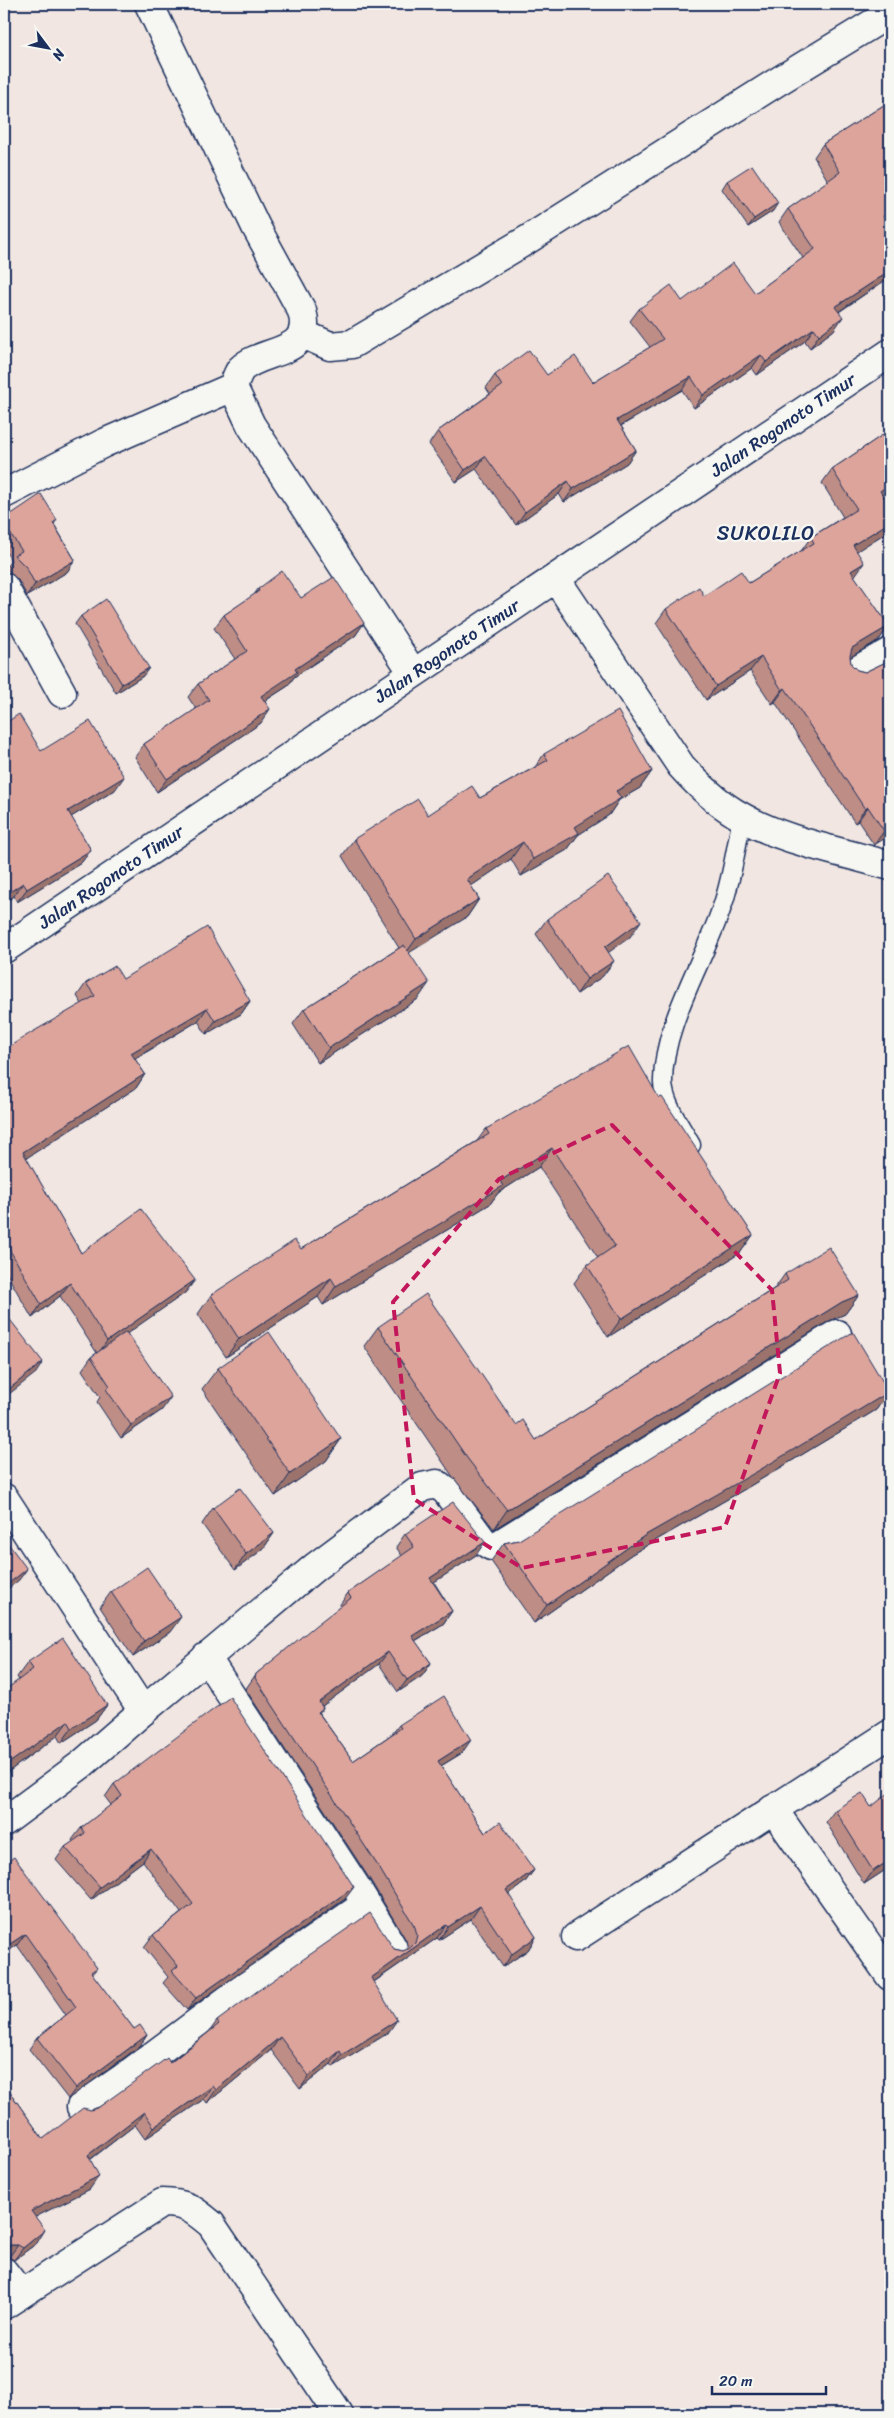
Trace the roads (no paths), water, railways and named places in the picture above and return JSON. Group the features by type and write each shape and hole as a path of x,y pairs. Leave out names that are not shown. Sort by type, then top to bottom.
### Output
{"street":[{"path":"149,4 256,227 302,311 305,321 303,334 296,343 240,370 235,393 251,425 413,673"},
{"path":"303,334 330,346 352,344 527,240 777,82 890,14"},
{"name":"Jalan Rogonoto Timur","path":"4,949 890,353"},
{"path":"4,494 104,443 235,393"},
{"path":"556,578 681,766 704,791 742,818 783,835 890,866"},
{"path":"4,587 62,693"},
{"path":"855,671 890,652"},
{"path":"4,1822 82,1764 206,1657 345,1544 422,1487 438,1484 446,1491 483,1541 491,1546 498,1545 837,1334"},
{"path":"4,1498 143,1711"},
{"path":"206,1657 393,1948"},
{"path":"576,1937 890,1734"},
{"path":"773,1809 890,1976"},
{"path":"81,2107 131,2073 238,1992 366,1904"},
{"path":"4,2272 12,2300 162,2203 190,2206 211,2224 339,2414"}],"lane":[{"path":"701,1162 666,1099 663,1084 665,1053 681,1007 723,905 742,818"}],"district":[{"name":"SUKOLILO","path":"766,533"}]}
